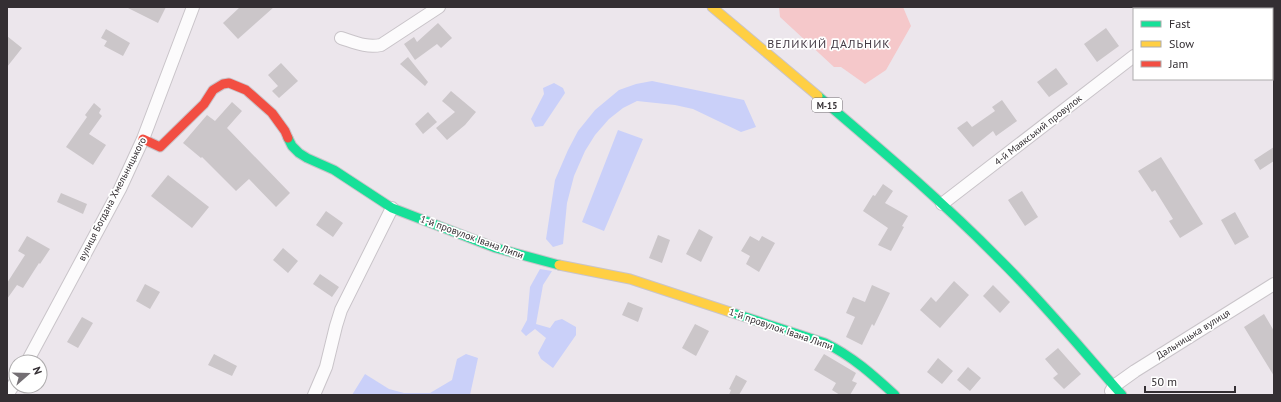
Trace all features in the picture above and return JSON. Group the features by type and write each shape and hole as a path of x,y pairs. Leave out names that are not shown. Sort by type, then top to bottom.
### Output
{"main road":[{"name":"М-15","path":"712,7 942,204 980,239 1019,278 1115,392"},
{"name":"1-й провулок Івана Липи","path":"143,139 160,147 204,104 213,90 223,84 229,83 238,86 246,90 272,113 285,131 292,146 299,153 334,170 392,208 496,248 560,265 630,279 825,343 850,355 877,377 895,395"}],"street":[{"name":"вулиця Богдана Хмельницького","path":"31,354 120,189 143,139 192,7"},
{"path":"341,38 365,46 373,47 381,45 439,7"},
{"name":"4-й Маякський провулок","path":"942,204 1133,57"},
{"path":"314,395 326,367 341,310 392,208"},
{"name":"Дальницька вулиця","path":"1115,392 1135,371 1274,284"}],"shaded area":[{"path":"779,7 903,7 911,26 886,70 865,84 841,67 834,67 780,17"}],"water":[{"path":"652,81 744,100 756,127 741,132 693,109 675,105 637,101 623,108 609,119 595,135 585,151 574,176 567,203 563,244 553,247 546,239 555,180 578,131 595,110 619,90 636,84"},
{"path":"554,83 563,88 565,93 543,126 535,127 531,119 544,94 543,88"},
{"path":"618,130 643,139 604,231 582,222"},
{"path":"540,269 552,271 543,285 536,324 550,328 555,321 562,319 576,327 576,335 553,368 541,359 538,353 546,338 535,329 526,336 521,331 527,320 530,287"},
{"path":"466,354 478,358 470,395 352,395 365,374 389,389 404,393 430,393 452,380 457,359"}],"building":[{"path":"126,7 166,7 158,23"},
{"path":"240,7 274,7 238,39 223,23"},
{"path":"438,23 452,38 441,48 437,44 415,60 404,44 414,37 417,42"},
{"path":"1106,28 1119,46 1097,62 1084,44"},
{"path":"106,29 130,43 123,56 104,46 107,41 101,38"},
{"path":"7,36 22,48 7,67"},
{"path":"408,57 428,82 425,86 400,64"},
{"path":"281,63 298,81 279,98 272,91 278,86 268,75"},
{"path":"1056,68 1068,84 1049,97 1037,82"},
{"path":"451,91 476,112 465,125 447,140 436,128 455,112 442,101"},
{"path":"1002,100 1017,121 996,136 993,131 973,147 957,128 967,121 972,127 995,111 992,107"},
{"path":"232,102 242,111 227,128 290,193 276,207 249,179 236,191 202,157 201,158 183,143 207,115 215,121"},
{"path":"94,103 101,109 99,113 102,116 89,134 106,145 93,165 66,147 87,117 85,115"},
{"path":"428,112 437,122 423,134 415,124"},
{"path":"1274,147 1274,161 1260,170 1254,160"},
{"path":"1161,157 1203,224 1180,238 1169,221 1173,219 1155,190 1152,192 1138,171"},
{"path":"168,175 209,207 192,228 151,196"},
{"path":"883,184 893,191 885,203 908,216 902,226 904,227 891,251 878,245 888,228 863,211 873,195 875,196"},
{"path":"1022,191 1038,217 1025,226 1008,200"},
{"path":"61,193 87,204 83,214 57,202"},
{"path":"326,211 343,223 333,237 316,225"},
{"path":"1235,212 1249,237 1235,245 1221,220"},
{"path":"699,229 713,237 701,262 686,254"},
{"path":"658,235 670,240 662,263 649,258"},
{"path":"27,236 50,249 23,288 17,285 7,299 7,283 25,255 18,251"},
{"path":"750,236 759,241 762,236 775,243 759,272 746,264 750,256 741,251"},
{"path":"283,248 298,261 288,273 273,260"},
{"path":"320,274 339,287 332,297 313,284"},
{"path":"954,281 969,295 940,328 920,310 931,297 936,302"},
{"path":"145,284 160,292 150,309 136,301"},
{"path":"872,285 890,293 874,326 872,324 862,345 846,337 855,317 846,313 853,297 865,302"},
{"path":"993,285 1010,302 1000,313 983,296"},
{"path":"628,302 643,308 638,322 622,315"},
{"path":"1264,314 1274,331 1274,376 1244,327"},
{"path":"82,317 93,323 78,348 67,342"},
{"path":"695,324 709,331 696,356 682,348"},
{"path":"1058,348 1081,374 1064,389 1053,378 1058,374 1045,359"},
{"path":"214,354 237,366 232,376 208,365"},
{"path":"824,354 856,373 852,381 857,383 850,395 840,395 832,390 836,383 814,370"},
{"path":"938,358 953,371 942,384 927,372"},
{"path":"968,367 981,378 970,391 957,380"},
{"path":"736,375 747,381 739,395 729,395 731,390 729,389"}],"traffic: fast":[{"path":"818,96 910,175 1014,274 1122,395"},
{"path":"288,138 292,146 299,153 334,170 392,208 496,248 559,265"},
{"path":"730,312 825,343 835,348 870,373 895,395"}],"traffic: slow":[{"path":"712,7 818,96"},
{"path":"559,265 630,279 730,312"}],"traffic: jam":[{"path":"143,139 160,147 204,104 213,90 223,84 229,83 246,90 272,113 285,131 288,138"}],"district":[{"name":"ВЕЛИКИЙ ДАЛЬНИК","path":"829,43"}]}
